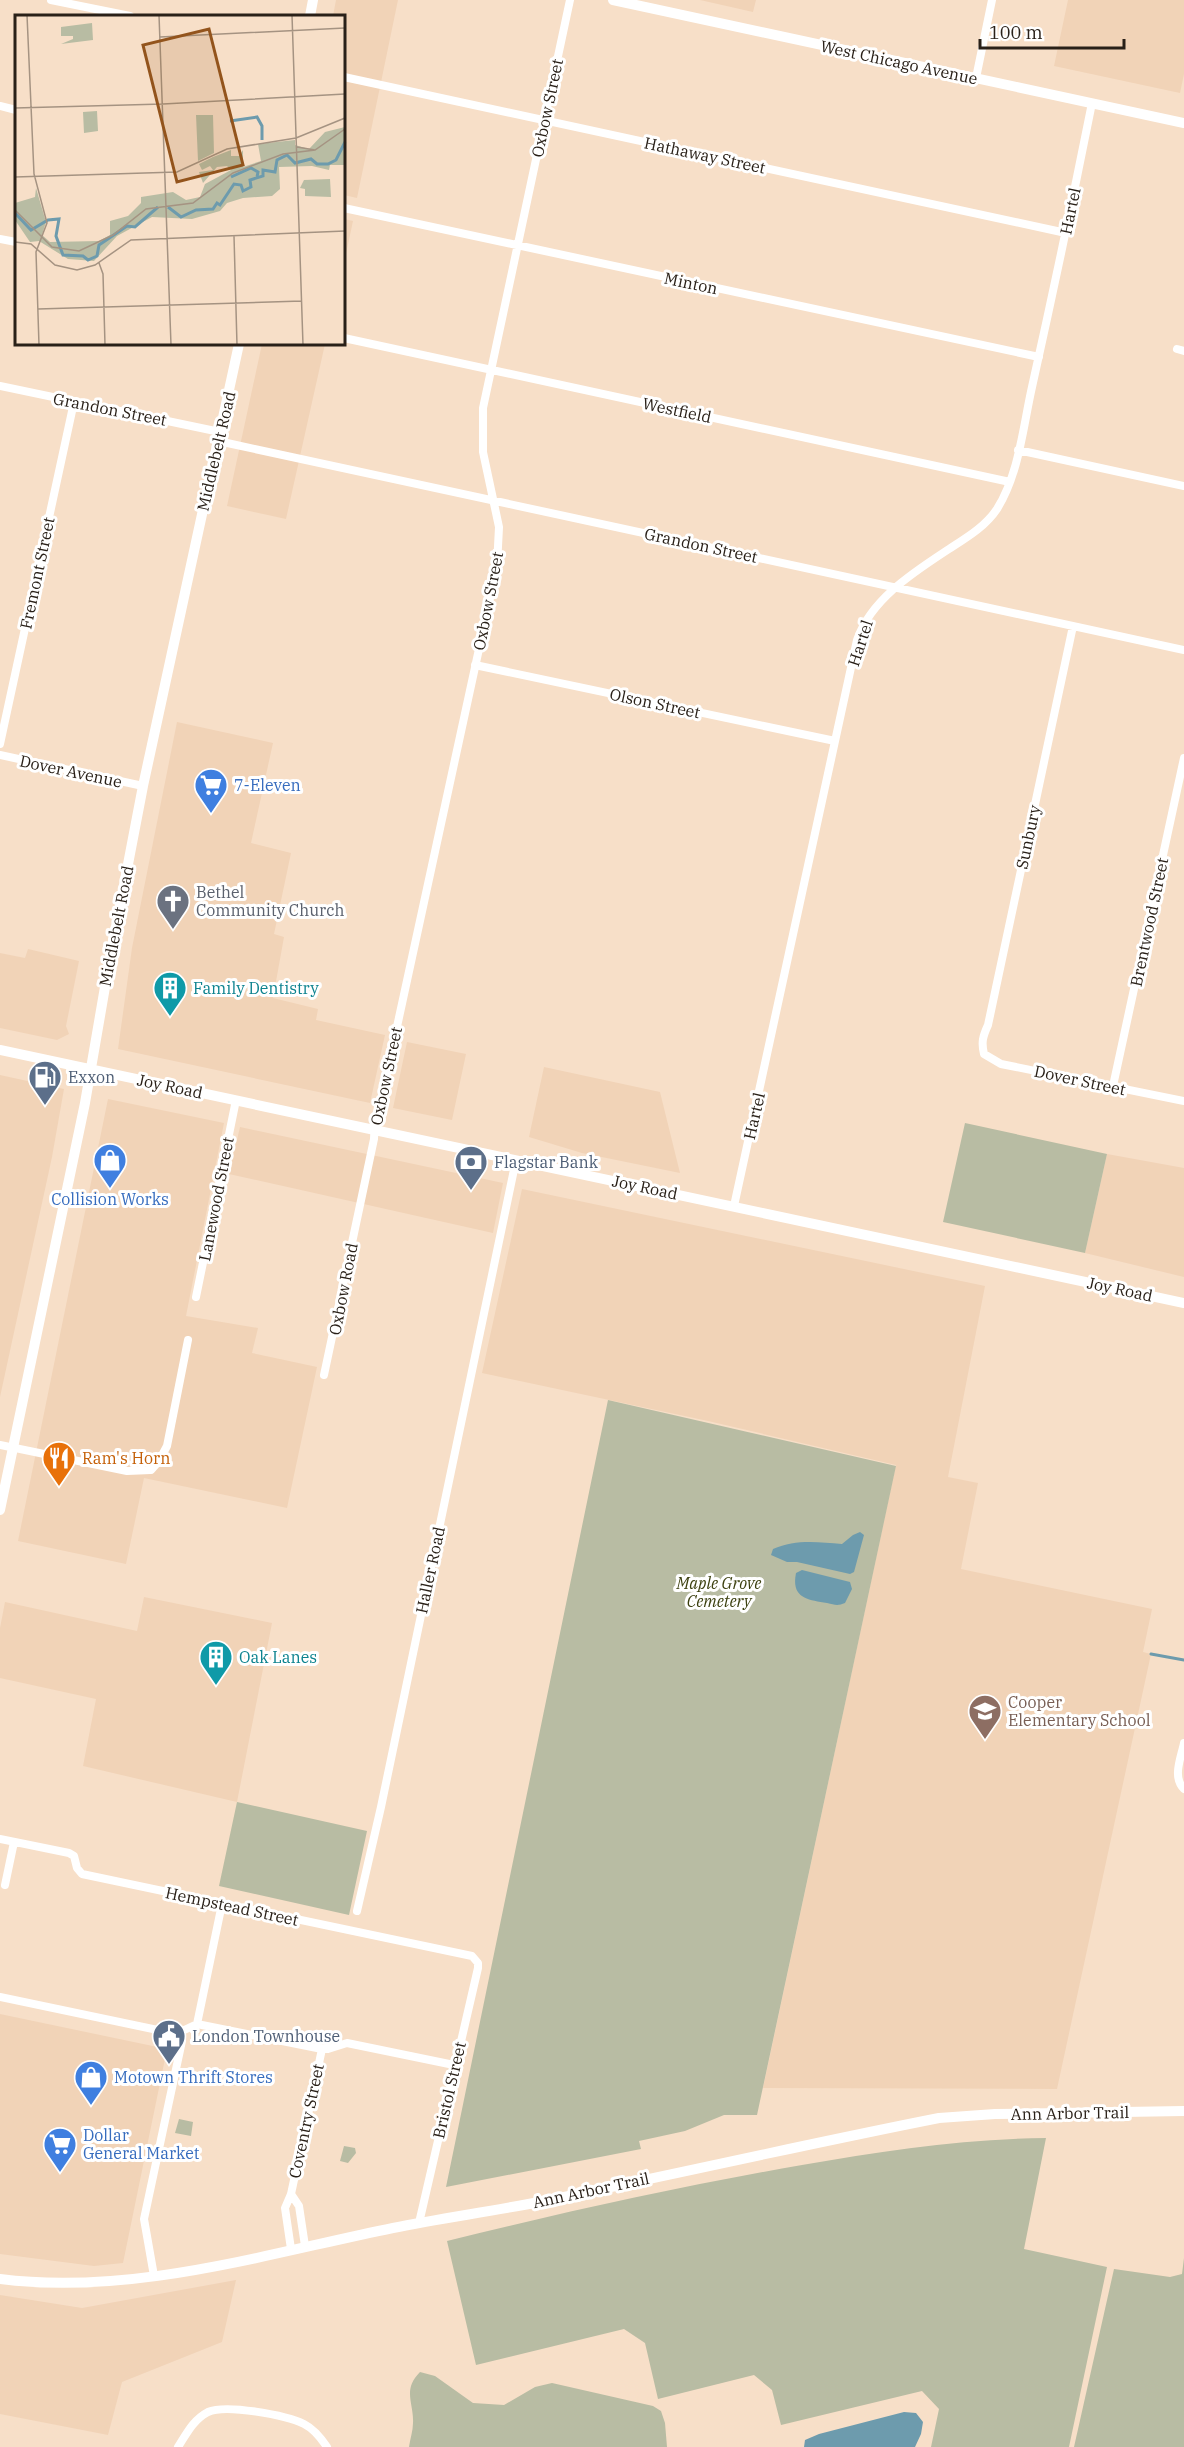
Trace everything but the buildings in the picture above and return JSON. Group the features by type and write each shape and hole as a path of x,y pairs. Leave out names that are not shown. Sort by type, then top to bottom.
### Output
{"main road":[{"path":"310,15 313,0"},
{"name":"West Chicago Avenue","path":"613,0 1184,123"},
{"name":"Middlebelt Road","path":"0,1510 85,1103 143,786 239,345"},
{"name":"Joy Road","path":"0,1050 1184,1303"},
{"name":"Ann Arbor Trail","path":"0,2279 70,2284 108,2282 192,2270 419,2223 541,2201 939,2118 1026,2113 1184,2111"}],"street":[{"path":"51,0 125,15"},
{"name":"Oxbow Street","path":"361,1202 374,1130 499,556 500,527 485,465 482,438 483,408 570,0"},
{"path":"976,78 992,0"},
{"name":"Hathaway Street","path":"345,77 1066,232"},
{"name":"Hartel","path":"734,1206 861,627 874,607 922,566 982,526 996,509 1010,482 1039,357 1092,103"},
{"path":"0,106 15,110"},
{"name":"Minton","path":"345,208 1039,357"},
{"path":"0,239 15,242"},
{"name":"Westfield","path":"345,338 1010,482"},
{"name":"Grandon Street","path":"0,386 494,502 1184,650"},
{"name":"Fremont Street","path":"0,744 74,402"},
{"path":"1018,450 1184,486"},
{"name":"Sunbury","path":"982,1048 982,1039 988,1025 1073,626"},
{"name":"Olson Street","path":"476,665 835,741"},
{"name":"Dover Avenue","path":"0,755 143,786"},
{"name":"Brentwood Street","path":"1113,1086 1184,758"},
{"name":"Dover Street","path":"982,1048 984,1054 1001,1064 1184,1101"},
{"name":"Lanewood Street","path":"196,1297 236,1100"},
{"name":"Haller Road","path":"357,1911 381,1807 516,1160"},
{"name":"Oxbow Road","path":"324,1376 361,1202"},
{"path":"0,1444 127,1471 151,1470 167,1446 188,1340"},
{"path":"1184,1743 1178,1779 1184,1789"},
{"name":"Hempstead Street","path":"0,1839 69,1853 74,1856 77,1868 82,1874 472,1956 475,1959"},
{"path":"5,1885 14,1842"},
{"path":"197,2024 222,1904"},
{"name":"Bristol Street","path":"419,2223 477,1968 478,1963 475,1959"},
{"path":"0,1997 160,2031 182,2031 197,2024 322,2049 347,2043 454,2065"},
{"path":"154,2276 144,2219 182,2041 182,2031"},
{"name":"Coventry Street","path":"291,2249 285,2208 291,2194 322,2049"},
{"name":"Coventry Street","path":"291,2194 299,2206 304,2246"},
{"path":"178,2447 192,2424 201,2416 211,2411 233,2408 304,2423 317,2433 327,2447"}],"shaded area":[{"path":"336,0 398,0 357,198 345,195 345,15 333,15"},
{"path":"700,0 756,0 753,12"},
{"path":"1068,0 1184,0 1184,74 1180,93 1054,66"},
{"path":"345,219 353,221 345,258"},
{"path":"262,345 325,345 286,519 227,506"},
{"path":"177,722 273,743 251,843 291,853 274,934 284,937 273,998 318,1009 316,1020 385,1035 370,1103 118,1049 132,948"},
{"path":"28,949 79,961 66,1026 69,1034 57,1040 0,1028 0,953 25,958"},
{"path":"407,1042 466,1054 452,1120 393,1108"},
{"path":"544,1067 660,1092 680,1173 582,1153 529,1137"},
{"path":"0,1075 64,1089 52,1157 0,1397"},
{"path":"108,1099 224,1123 186,1316 258,1328 252,1353 317,1367 287,1508 144,1478 126,1564 18,1541"},
{"path":"240,1127 503,1183 493,1233 229,1174"},
{"path":"1107,1154 1184,1168 1184,1277 1085,1253"},
{"name":"Cooper Elementary School","path":"522,1189 985,1286 948,1477 978,1483 961,1569 1152,1609 1143,1652 1151,1654 1057,2089 763,2088 896,1465 708,1421 482,1373"},
{"path":"144,1597 272,1623 237,1802 83,1766 96,1699 0,1678 0,1628 5,1602 137,1631"},
{"path":"0,2014 167,2049 123,2263 94,2266 0,2254"},
{"path":"236,2280 222,2342 122,2382 108,2435 0,2414 0,2295 82,2308"}],"green space":[{"path":"965,1123 1107,1154 1085,1253 943,1222"},
{"name":"Maple Grove Cemetery","path":"608,1400 896,1466 757,2115 724,2115 685,2131 639,2141 641,2149 446,2187"},
{"path":"237,1802 367,1831 349,1915 219,1886"},
{"path":"179,2119 193,2122 191,2136 175,2133"},
{"path":"1046,2138 1024,2249 1107,2267 1069,2447 931,2447 939,2409 922,2391 781,2425 772,2390 754,2375 658,2399 645,2343 624,2329 476,2365 447,2241 624,2200 802,2165 924,2147"},
{"path":"344,2146 355,2148 356,2153 348,2163 340,2161"},
{"path":"1184,2258 1184,2447 1074,2447 1114,2269 1170,2277 1182,2274"},
{"path":"420,2372 435,2376 473,2403 504,2405 535,2387 552,2383 653,2406 661,2411 665,2423 667,2447 409,2447 413,2429 410,2391 411,2385"}],"water":[{"path":"860,1532 864,1535 854,1572 850,1574 797,1562 787,1562 771,1555 773,1549 790,1544 807,1542 842,1544"},
{"path":"802,1570 850,1582 852,1589 845,1603 834,1605 813,1601 798,1593 796,1573"},
{"path":"904,2412 916,2413 923,2422 915,2447 804,2447 805,2440 819,2434"}],"waterway":[{"path":"1151,1654 1184,1660"}],"place":[{"name":"7-Eleven","path":"211,814"},
{"name":"Bethel Community Church","path":"173,930"},
{"name":"Family Dentistry","path":"170,1017"},
{"name":"Exxon","path":"45,1106"},
{"name":"Collision Works","path":"110,1189"},
{"name":"Flagstar Bank","path":"471,1191"},
{"name":"Ram's Horn","path":"59,1487"},
{"name":"Oak Lanes","path":"216,1686"},
{"name":"Cooper Elementary School","path":"985,1740"},
{"name":"London Townhouse","path":"169,2065"},
{"name":"Motown Thrift Stores","path":"91,2106"},
{"name":"Dollar General Market","path":"60,2173"}]}
